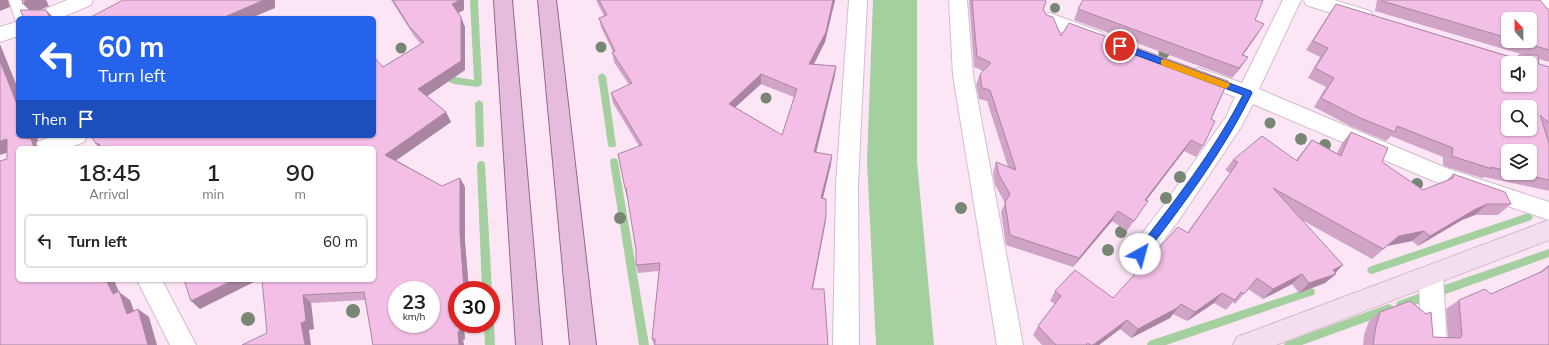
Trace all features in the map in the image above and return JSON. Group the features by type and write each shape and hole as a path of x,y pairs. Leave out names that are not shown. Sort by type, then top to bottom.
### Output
{"main road":[{"path":"504,0 530,345"},
{"path":"546,0 583,345"},
{"path":"1246,345 1549,230"}],"street":[{"path":"18,0 22,16"},
{"path":"48,16 84,0"},
{"path":"846,345 847,184 858,0"},
{"path":"958,0 963,75 1010,345"},
{"path":"1140,254 1171,214 1234,121 1292,0"},
{"path":"1314,0 1381,21"},
{"path":"1050,20 1116,45"},
{"path":"0,35 16,29"},
{"path":"1182,69 1248,93 1439,174 1549,211"},
{"path":"52,146 75,139"},
{"path":"1431,276 1434,345"},
{"path":"150,282 183,345"}],"building":[{"path":"123,0 264,0 227,16 93,16"},
{"path":"393,0 460,0 452,4 461,17 461,61 418,89 446,112 385,155 442,186 460,178 460,233 463,281 448,281 448,333 458,333 459,345 373,345 364,292 303,295 306,321 301,323 305,345 242,345 267,333 262,282 376,282 376,146 100,146 98,143 96,144 92,138 376,138 376,59 383,67 424,42 409,26"},
{"path":"599,0 833,0 826,32 809,64 836,66 814,152 832,155 821,198 826,199 826,216 812,289 824,289 828,345 655,345 655,339 652,339 660,263 636,265 636,250 626,188 618,154 642,145 611,93 632,83 612,52 615,51 599,18 607,15","holes":["761,74 797,89 782,135 729,104"]},
{"path":"972,0 1045,0 1046,2 1043,9 1046,15 1053,17 1061,36 1069,23 1228,81 1211,119 1215,121 1203,146 1191,140 1145,200 1148,201 1134,221 1118,211 1079,258 1010,235 1005,202 1010,194 999,175 996,162 1016,170 990,90 982,88 980,74 991,63 977,56"},
{"path":"1083,0 1263,0 1255,20 1264,24 1242,55 1248,57 1239,68 1078,9"},
{"path":"1540,0 1549,11 1549,50 1537,47 1537,12 1501,12 1501,36 1382,1"},
{"path":"1336,4 1507,56 1501,56 1501,92 1537,92 1537,56 1518,56 1538,55 1539,64 1549,67 1549,123 1540,115 1549,143 1549,180 1537,177 1537,144 1501,144 1501,169 1491,167 1492,169 1452,156 1453,148 1397,126 1395,132 1358,117 1321,98 1334,78 1315,68 1328,48 1313,41"},
{"path":"20,10 46,10 49,16 23,16"},
{"path":"0,61 16,102 16,138 31,139 33,146 16,146 16,282 107,282 113,294 119,291 127,314 138,309 148,345 0,345 0,161 7,159 7,139 0,141"},
{"path":"1351,132 1388,148 1382,162 1423,190 1453,178 1453,174 1505,192 1511,204 1487,204 1430,236 1424,231 1399,236 1383,249 1273,188 1343,265 1333,270 1336,274 1309,283 1302,274 1273,289 1257,278 1244,294 1241,292 1235,300 1222,293 1195,312 1181,304 1177,308 1138,329 1127,320 1093,345 1088,343 1086,345 1056,345 1038,326 1061,296 1055,291 1075,270 1113,298 1178,227 1188,233 1238,162 1233,160 1262,136 1297,161 1312,140 1341,156"},
{"path":"1549,266 1549,345 1373,345 1380,312 1410,301 1426,314 1431,312 1433,337 1460,338 1462,336 1459,300 1485,289 1491,294 1543,271"},
{"path":"185,282 229,282 191,301"}],"waterway":[{"path":"449,79 478,84 474,0"},
{"path":"895,0 892,161 905,345"},
{"path":"602,76 612,145"},
{"path":"479,103 480,145"},
{"path":"614,162 644,345"},
{"path":"481,165 487,281"},
{"path":"1372,270 1528,217"},
{"path":"1401,305 1549,253"},
{"path":"1152,345 1310,292"},
{"path":"1289,345 1389,309"},
{"path":"489,333 490,345"}],"slow traffic":[{"path":"1164,62 1226,85"}],"route":[{"path":"1120,46 1248,93 1234,121 1171,214 1140,254"}]}
